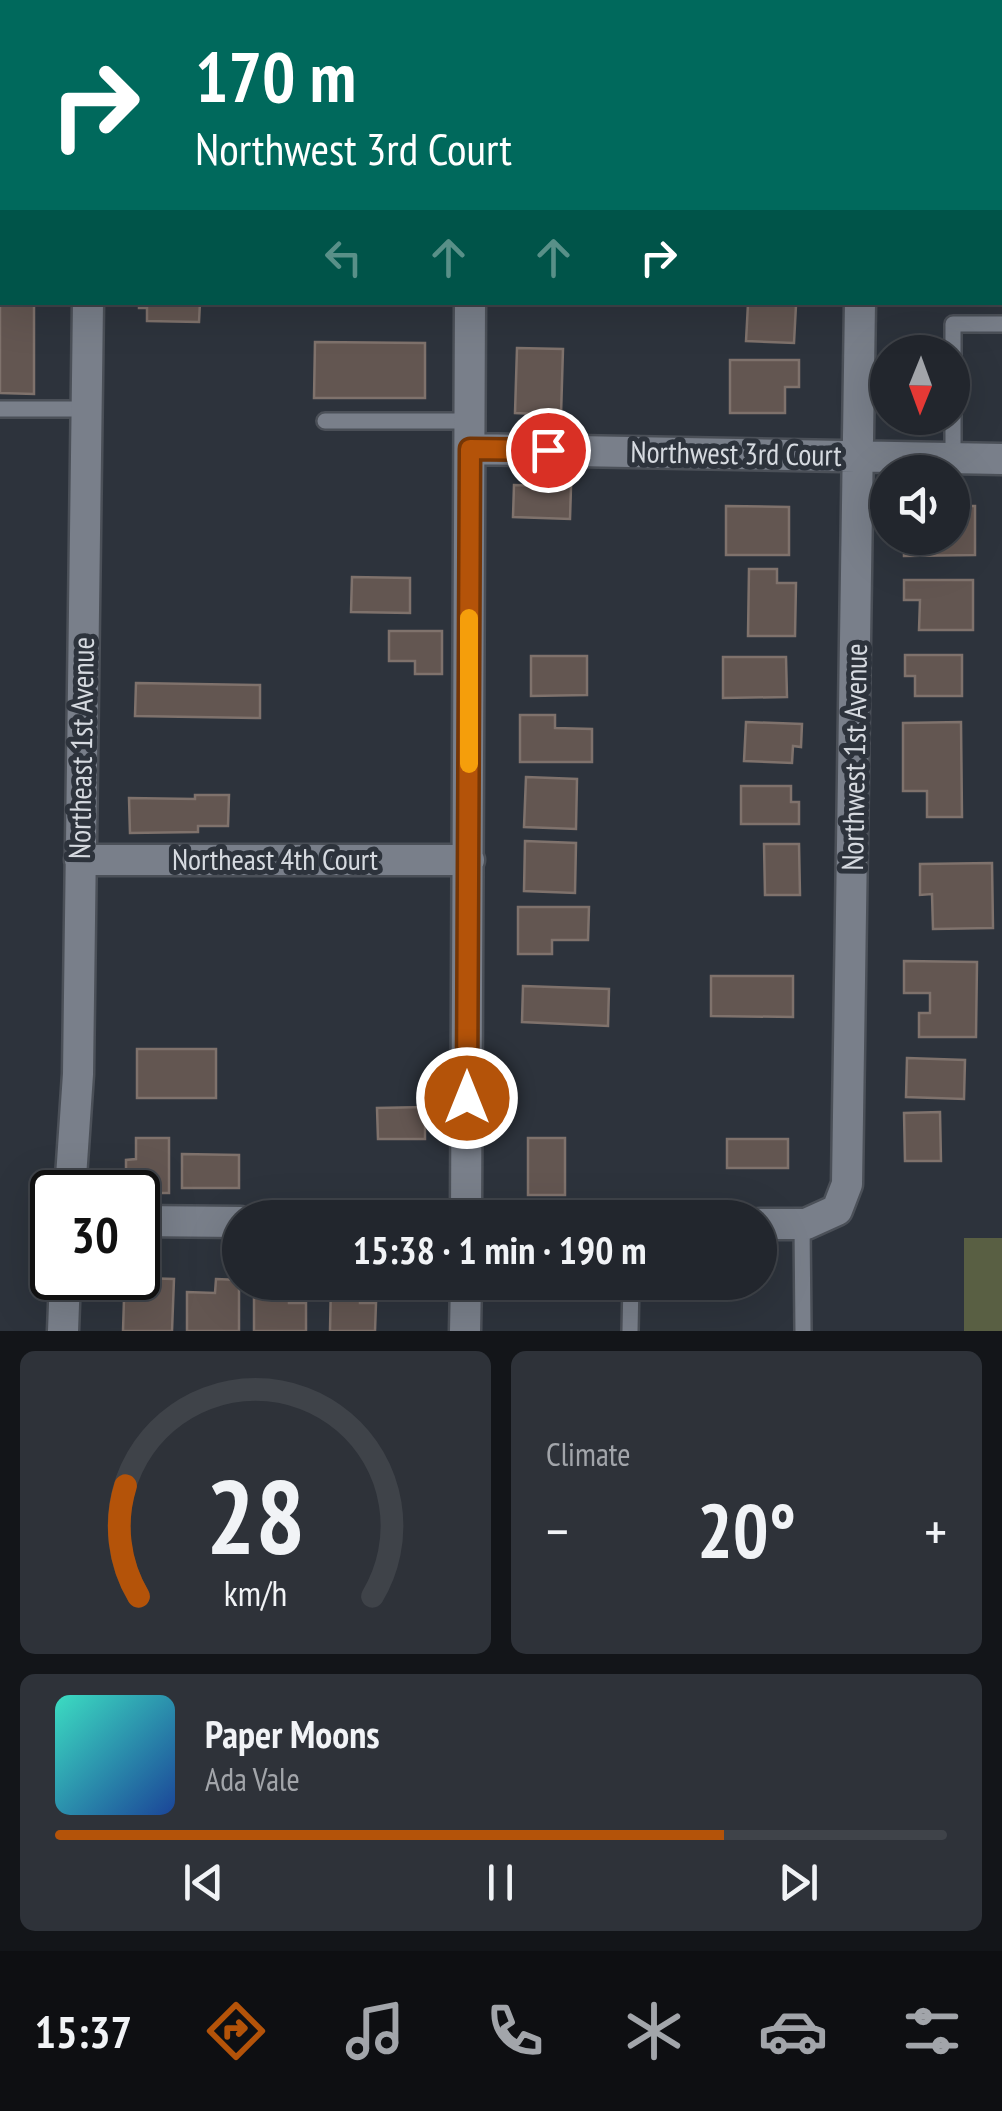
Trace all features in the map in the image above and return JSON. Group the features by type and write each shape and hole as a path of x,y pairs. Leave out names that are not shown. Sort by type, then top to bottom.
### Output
{"street":[{"name":"Northeast 1st Avenue","path":"71,1170 78,1074 88,305"},
{"path":"466,1200 470,305"},
{"name":"Northwest 1st Avenue","path":"802,1224 836,1210 847,1184 860,305"},
{"name":"Northwest 3rd Court","path":"470,435 870,456"},
{"name":"Northwest 3rd Court","path":"970,458 1002,459"},
{"name":"Northeast 4th Court","path":"80,860 469,860"},
{"path":"160,1221 222,1222"},
{"path":"777,1224 802,1224"},
{"path":"63,1331 64,1300"},
{"path":"465,1331 466,1300"}],"lane":[{"path":"953,455 953,324 1002,324"},
{"path":"0,409 86,409"},
{"path":"325,421 470,435"},
{"path":"802,1224 803,1331"},
{"path":"630,1331 631,1300"}],"green space":[{"path":"964,1238 1002,1238 1002,1331 964,1331"}],"building":[{"path":"0,305 34,305 34,394 0,393"},
{"path":"200,305 199,322 147,321 147,308 139,308"},
{"path":"748,305 796,305 794,343 746,341"},
{"path":"315,342 425,343 425,398 314,398"},
{"path":"517,348 563,349 561,415 515,413"},
{"path":"730,360 799,360 799,387 785,387 785,413 730,413"},
{"path":"514,485 571,487 570,519 513,517"},
{"path":"726,506 789,507 789,555 726,555"},
{"path":"970,506 975,506 975,555 904,556 970,555"},
{"path":"749,569 777,569 777,583 796,583 795,636 748,636"},
{"path":"352,577 410,578 410,613 351,612"},
{"path":"904,580 973,580 973,630 919,630 920,600 904,600"},
{"path":"389,631 442,631 442,674 415,674 415,661 389,661"},
{"path":"905,655 962,655 962,696 915,696 915,676 905,676"},
{"path":"531,656 587,656 587,695 531,696"},
{"path":"723,657 786,657 787,697 723,698"},
{"path":"136,683 260,685 260,718 135,716"},
{"path":"520,715 555,715 555,728 592,729 592,762 520,762"},
{"path":"746,722 802,724 801,747 793,746 792,763 744,761"},
{"path":"961,722 962,817 927,817 927,791 903,791 903,723"},
{"path":"526,777 577,779 576,829 524,827"},
{"path":"741,786 791,786 791,802 799,802 799,824 741,824"},
{"path":"195,795 229,795 228,826 198,826 198,832 130,833 129,798 195,799"},
{"path":"525,841 576,843 575,893 524,891"},
{"path":"764,844 799,844 800,895 765,895"},
{"path":"992,863 993,928 933,929 932,894 920,895 920,864"},
{"path":"518,907 589,907 588,940 552,940 552,954 518,954"},
{"path":"904,961 977,962 976,1037 919,1037 919,1013 930,1013 930,993 904,993"},
{"path":"711,976 793,976 793,1017 711,1016"},
{"path":"523,986 609,989 608,1026 522,1022"},
{"path":"137,1049 216,1049 216,1098 137,1098"},
{"path":"907,1058 965,1060 964,1099 906,1097"},
{"path":"425,1107 425,1139 378,1139 377,1108"},
{"path":"940,1112 941,1161 905,1161 904,1113"},
{"path":"136,1138 169,1138 169,1193 160,1193 160,1170 126,1170 126,1160 136,1159"},
{"path":"528,1138 565,1138 565,1195 528,1195"},
{"path":"727,1139 788,1139 788,1168 727,1168"},
{"path":"182,1154 239,1155 239,1188 182,1188"},
{"path":"160,1279 174,1279 172,1331 123,1331 124,1300 160,1300"},
{"path":"216,1279 222,1279 222,1300 239,1300 239,1331 187,1331 187,1292 215,1293"},
{"path":"254,1300 306,1303 306,1331 254,1331"},
{"path":"331,1300 376,1303 375,1331 330,1331"}],"slow traffic":[{"path":"469,618 469,764"}],"route":[{"path":"467,1098 470,449 548,450"}]}
